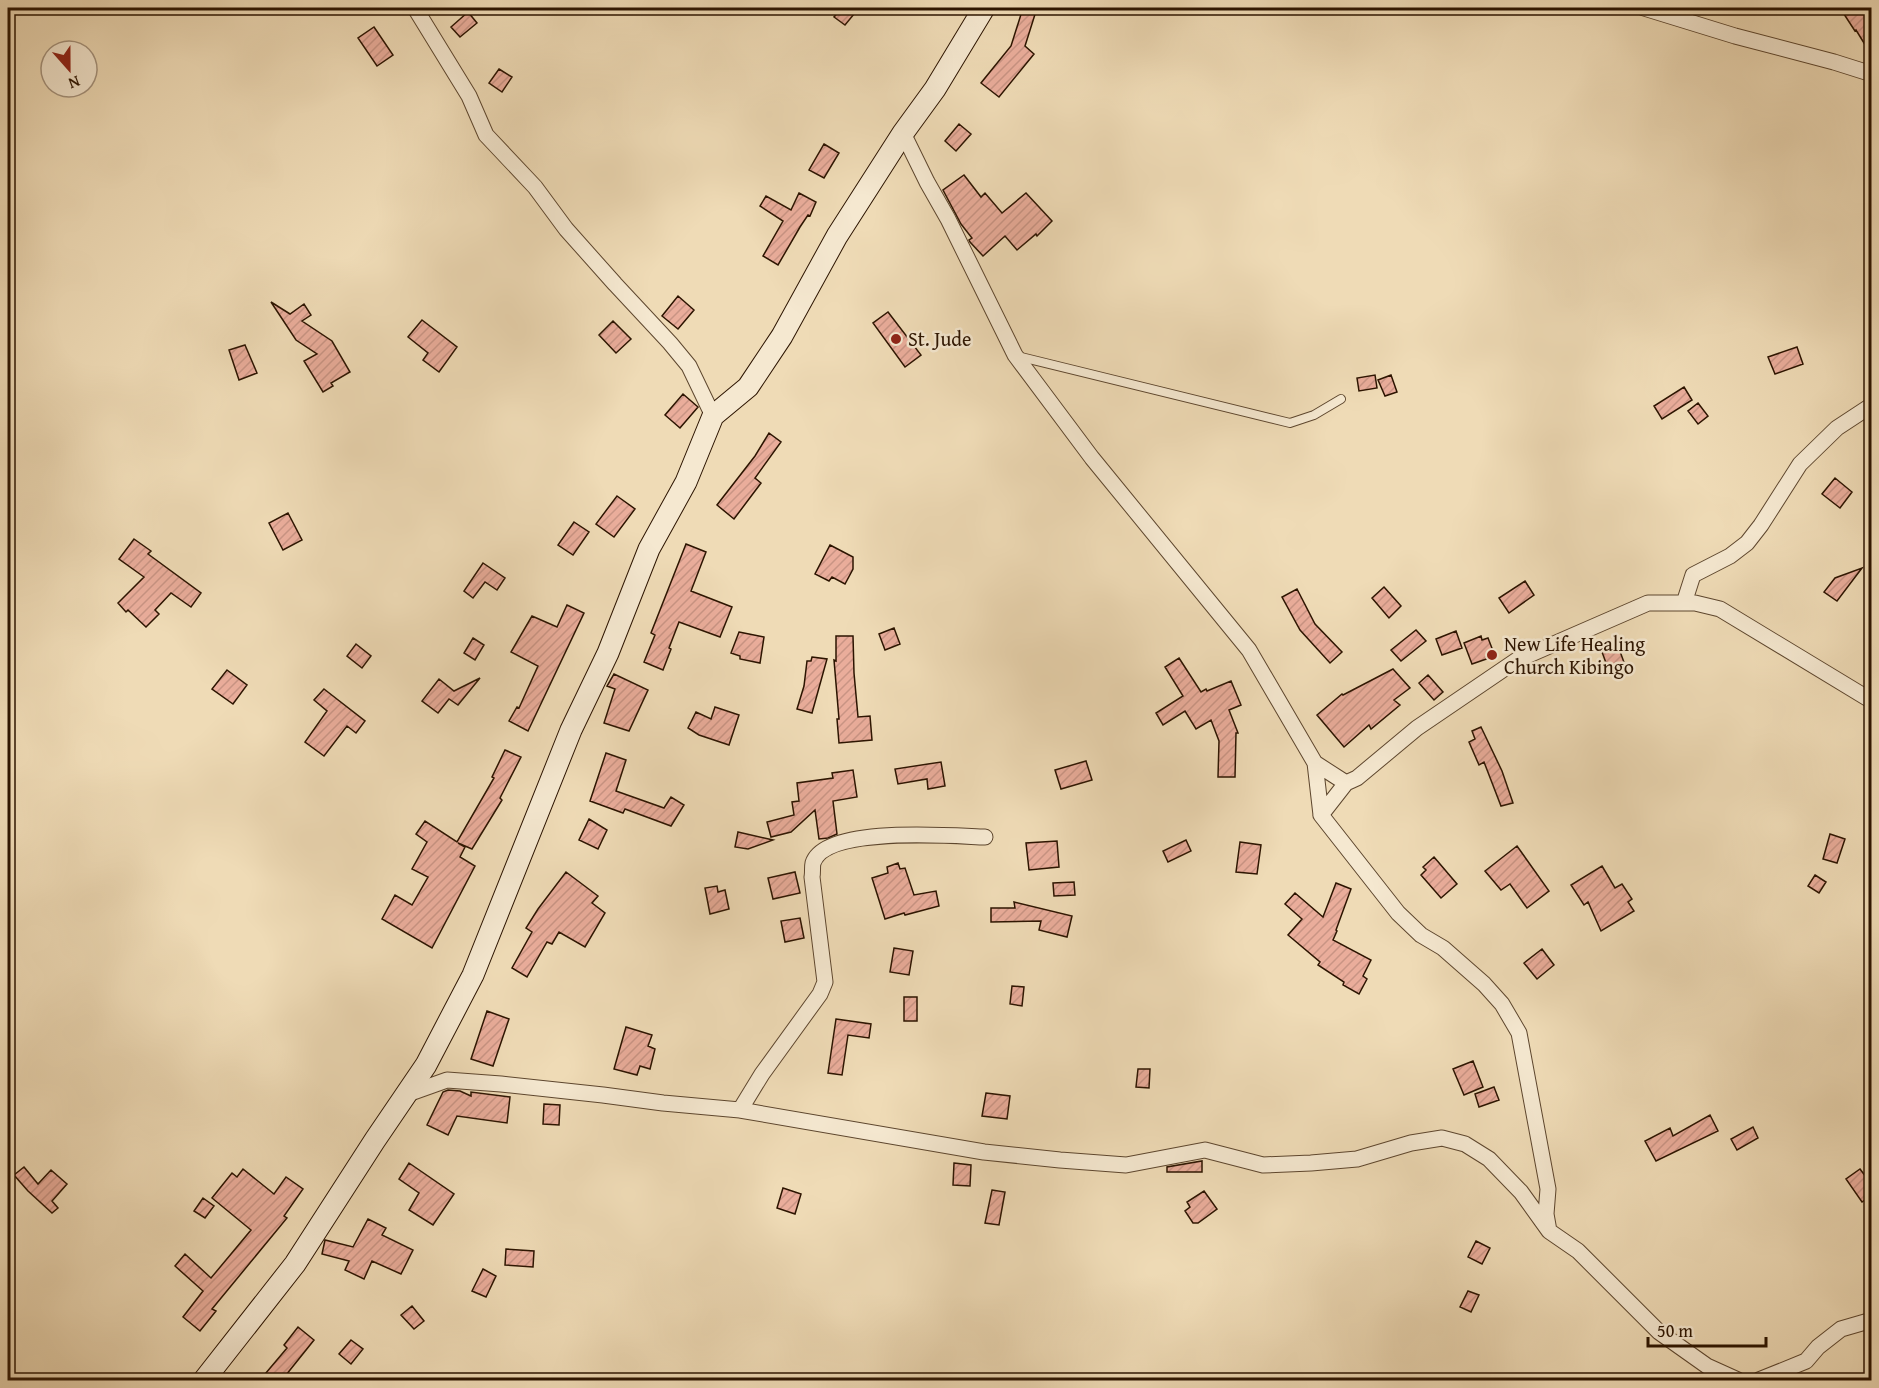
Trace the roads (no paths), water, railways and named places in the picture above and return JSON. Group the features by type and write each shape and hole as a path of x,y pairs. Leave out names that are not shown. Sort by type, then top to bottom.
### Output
{"main road":[{"path":"204,1380 295,1264 426,1065 473,975 571,730 608,653 649,549 686,482 713,417 748,387 782,336 837,236 903,133 935,89 984,8"}],"street":[{"path":"415,8 468,96 486,135 536,187 566,229 670,343 688,366 713,417"},
{"path":"1644,8 1872,74"},
{"path":"903,133 1015,355 1092,458 1249,650 1315,763 1321,815 1398,913 1421,935 1443,948 1484,984 1502,1004 1519,1033 1548,1189 1546,1214 1549,1231"},
{"path":"1683,603 1693,575 1723,560 1747,543 1800,464 1837,428 1872,405"},
{"path":"1321,815 1346,783 1357,778 1417,728 1517,660 1648,603 1695,603 1720,609 1872,701"},
{"path":"1315,763 1346,783"},
{"path":"740,1110 762,1074 820,994 825,982 812,877 813,862 823,850 860,838 888,835 985,837"},
{"path":"405,1095 447,1080 501,1084 740,1110 984,1152 1126,1165 1205,1150 1263,1165 1311,1163 1357,1159 1411,1143 1442,1138 1465,1144 1488,1159 1521,1192 1549,1231 1578,1251 1659,1332 1707,1366 1738,1380"},
{"path":"1759,1380 1806,1361 1818,1347 1841,1329 1872,1320"}],"lane":[{"path":"1015,355 1290,423 1314,415 1341,399"}],"place":[{"name":"St. Jude","path":"896,339"},
{"name":"New Life Healing Church Kibingo","path":"1492,655"}]}
